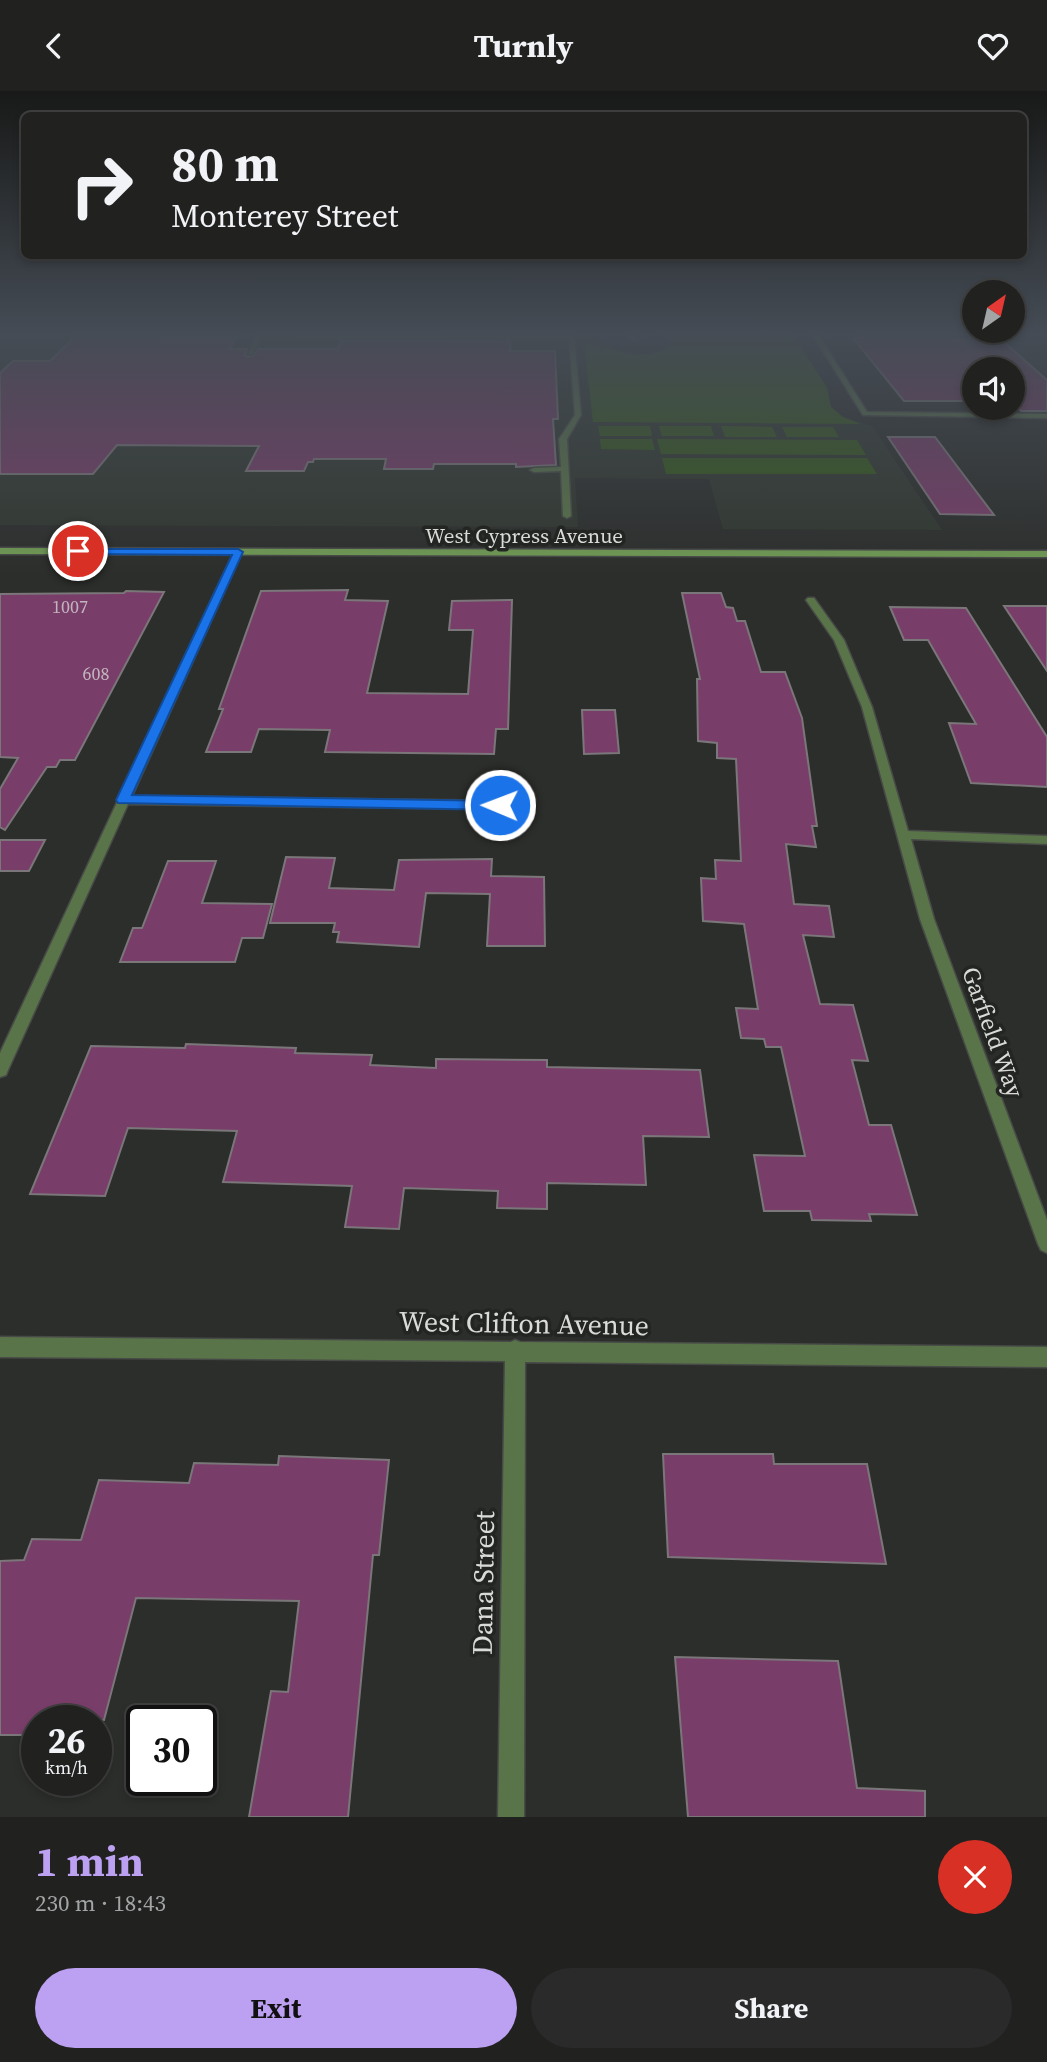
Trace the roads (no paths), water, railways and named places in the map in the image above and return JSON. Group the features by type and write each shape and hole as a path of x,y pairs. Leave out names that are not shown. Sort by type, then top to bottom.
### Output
{"main road":[{"name":"West Cypress Avenue","path":"0,551 1047,554"}],"street":[{"path":"567,516 563,439 578,415"},
{"path":"915,415 1047,416"},
{"path":"534,470 564,470"},
{"path":"0,1070 238,552"},
{"name":"Garfield Way","path":"811,600 839,640 867,707 927,919 1047,1244"},
{"path":"123,800 500,805"},
{"path":"904,835 1047,840"},
{"name":"West Clifton Avenue","path":"0,1347 1047,1357"},
{"name":"Dana Street","path":"511,1817 515,1350"}]}
